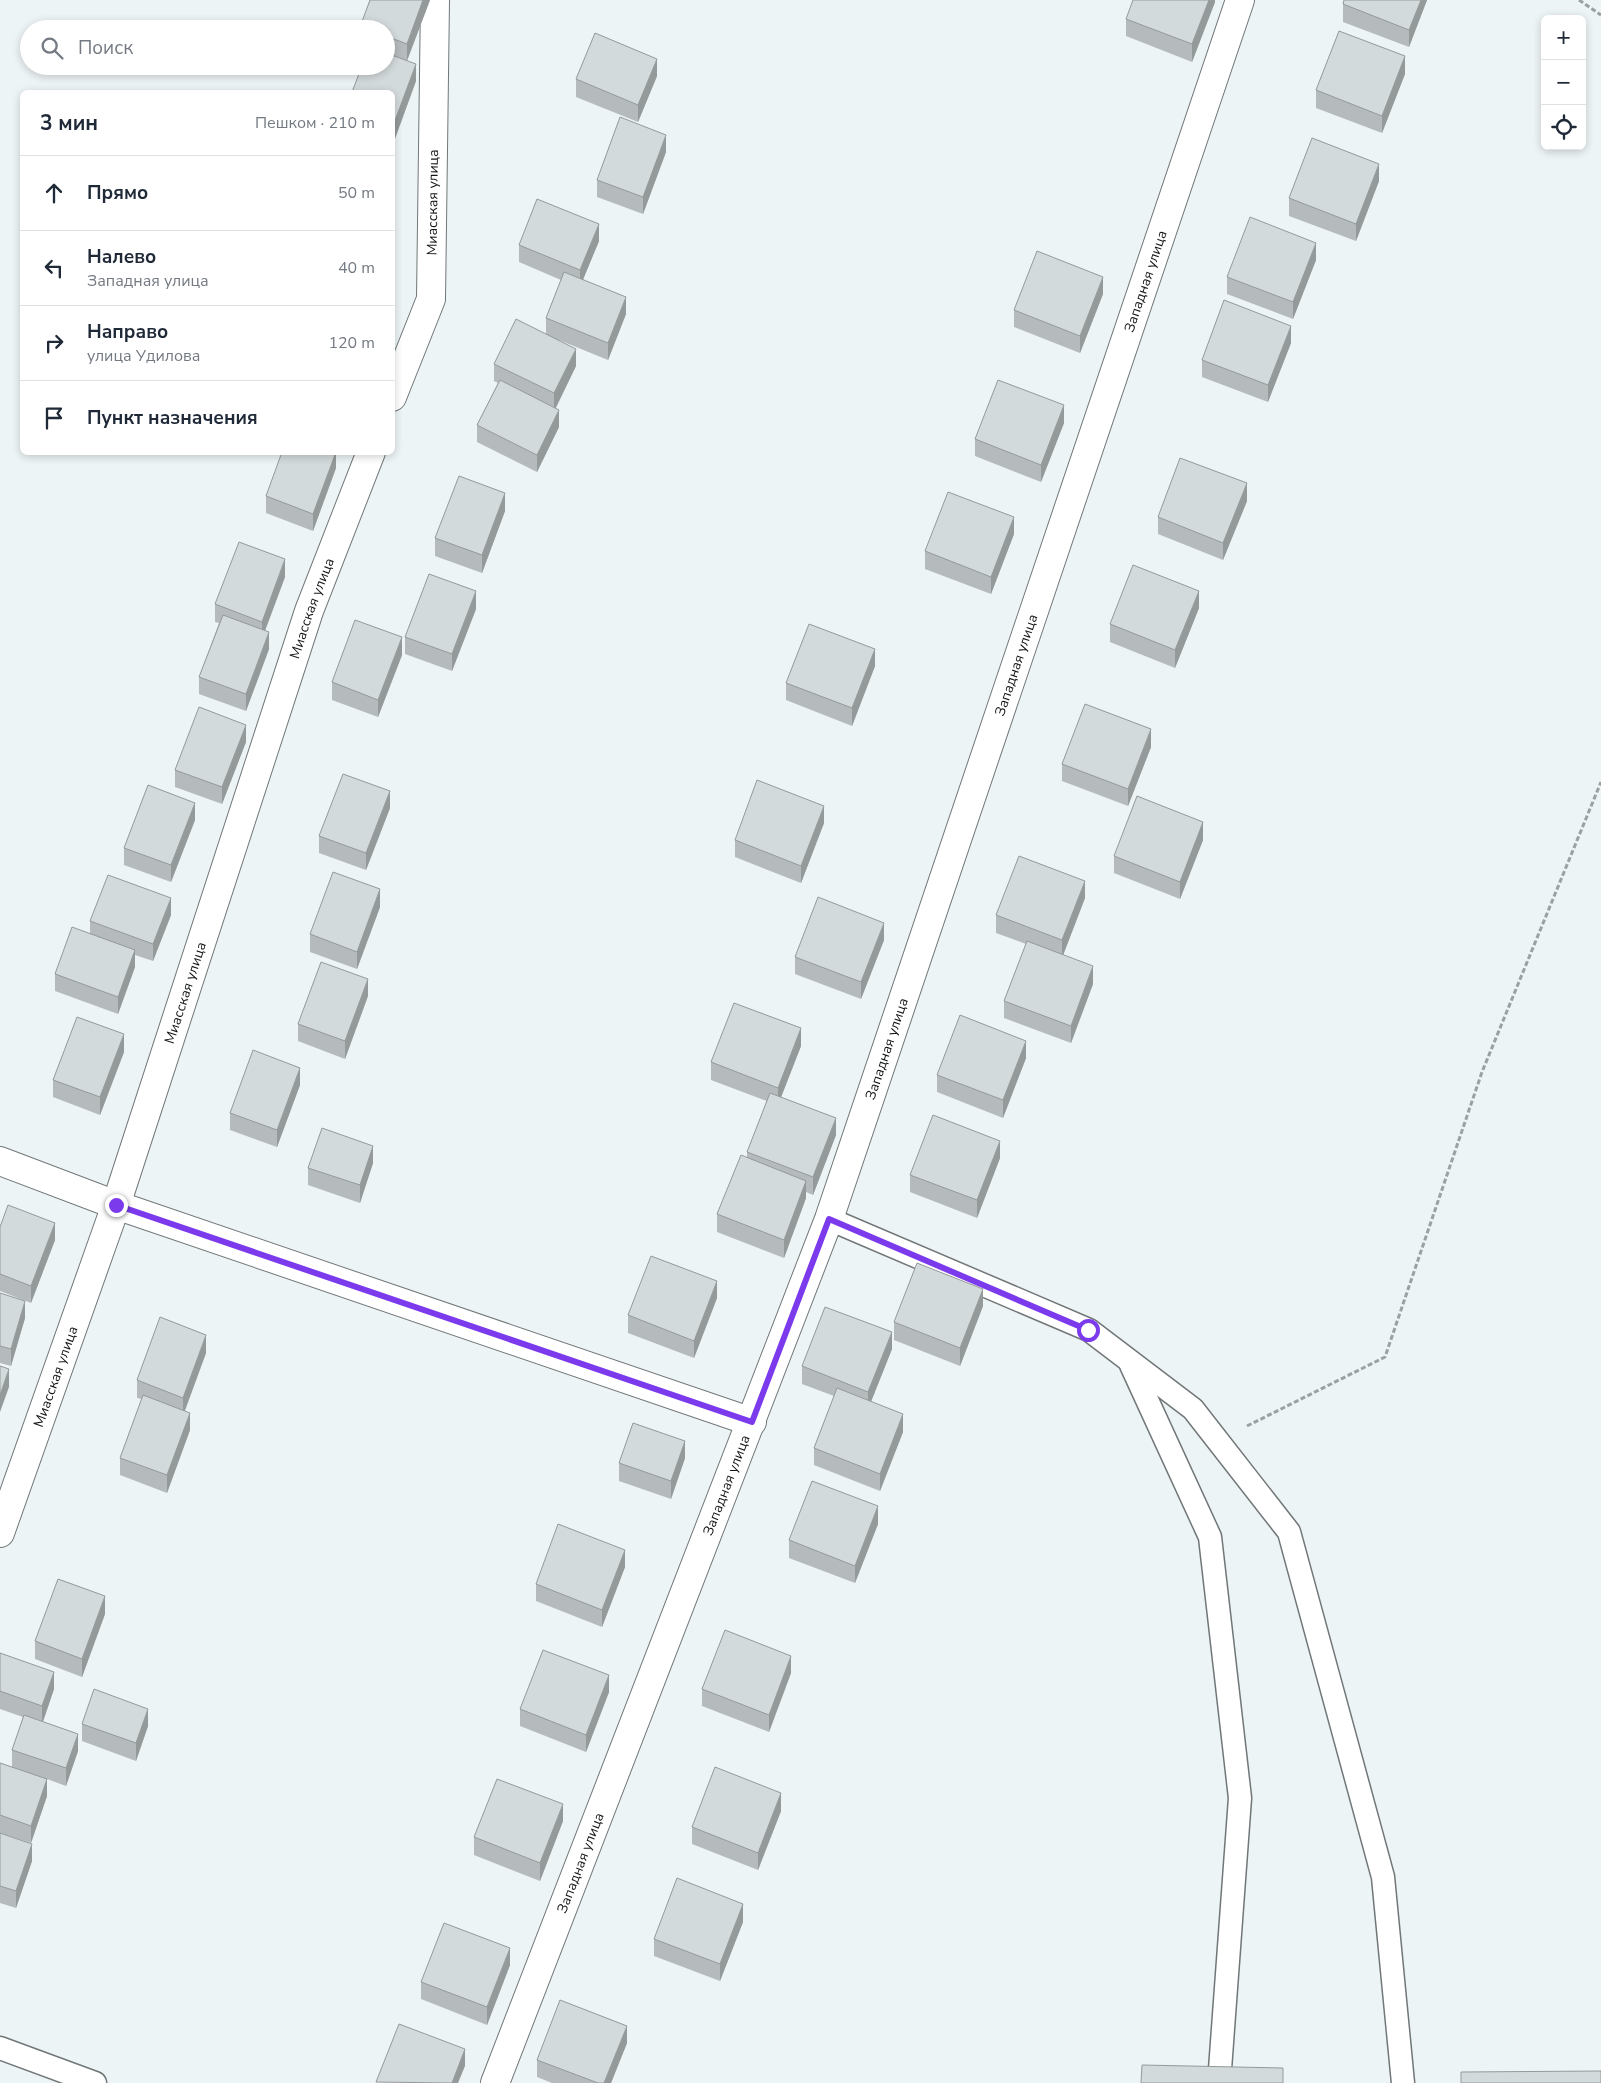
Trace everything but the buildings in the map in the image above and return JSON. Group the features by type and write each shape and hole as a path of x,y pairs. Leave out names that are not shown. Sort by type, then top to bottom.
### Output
{"street":[{"name":"Миасская улица","path":"395,389 431,299 435,0"},
{"name":"Западная улица","path":"496,2083 829,1219 1240,0"},
{"name":"Миасская улица","path":"0,1533 116,1205 309,611 370,455"},
{"path":"0,1161 116,1205 752,1422"}],"lane":[{"path":"829,1219 1088,1330 1193,1410 1289,1532 1383,1877 1403,2083"},
{"path":"1130,1362 1210,1537 1240,1798 1219,2083"},
{"path":"0,2048 95,2083"}],"path":[{"path":"1579,0 1601,15"},
{"path":"1218,1441 1385,1357 1482,1072 1601,782"}],"route":[{"path":"116,1205 752,1422 829,1219 1088,1330"}]}
